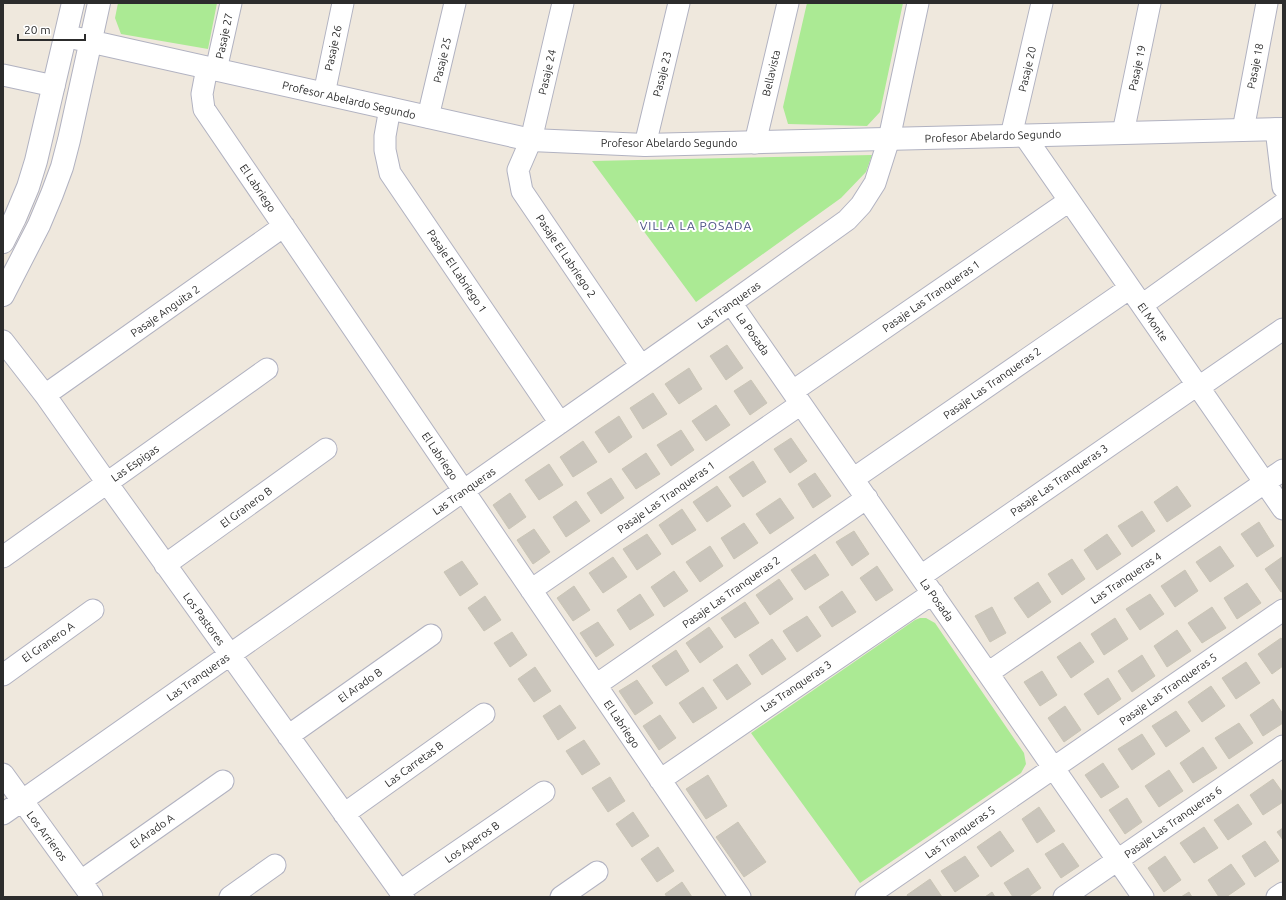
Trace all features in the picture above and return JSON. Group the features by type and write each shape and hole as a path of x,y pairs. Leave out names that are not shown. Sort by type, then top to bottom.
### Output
{"street":[{"path":"3,242 28,187 36,161 73,3"},
{"path":"3,295 39,225 62,168 100,3"},
{"name":"Pasaje 27","path":"212,69 231,3"},
{"name":"Pasaje 26","path":"324,94 343,3"},
{"name":"Pasaje 25","path":"428,117 455,3"},
{"name":"Pasaje 24","path":"531,140 563,3"},
{"name":"Pasaje 23","path":"645,145 679,3"},
{"name":"Bellavista","path":"755,143 788,3"},
{"path":"889,139 918,3"},
{"name":"Pasaje 20","path":"1017,135 1042,3"},
{"name":"Pasaje 19","path":"1123,133 1150,3"},
{"name":"Pasaje 18","path":"1243,130 1267,3"},
{"name":"Profesor Abelardo Segundo","path":"66,36 531,140 645,145 1279,129"},
{"name":"El Labriego","path":"212,69 202,94 204,109 740,897"},
{"path":"3,75 54,86"},
{"name":"Pasaje El Labriego 1","path":"390,108 385,136 385,150 390,173 560,423"},
{"path":"1279,129 1283,187"},
{"name":"El Monte","path":"1017,135 1069,200 1283,509"},
{"name":"Las Tranqueras","path":"3,814 847,220 861,205 875,182 889,139"},
{"name":"Pasaje El Labriego 2","path":"531,140 518,170 522,191 641,366"},
{"name":"Pasaje Las Tranqueras 1","path":"531,590 1069,200"},
{"path":"1142,305 1283,204"},
{"name":"Pasaje Anguita 2","path":"45,395 284,226"},
{"name":"Pasaje Las Tranqueras 2","path":"853,479 1130,288"},
{"name":"La Posada","path":"731,303 1144,897"},
{"name":"Pasaje Las Tranqueras 3","path":"921,576 1283,328"},
{"name":"Los Pastores","path":"3,341 45,395 402,894"},
{"name":"Las Espigas","path":"3,558 268,370"},
{"name":"El Granero B","path":"165,564 326,449"},
{"name":"Las Tranqueras 4","path":"988,673 1283,470"},
{"name":"Pasaje Las Tranqueras 2","path":"596,685 867,498"},
{"name":"Las Tranqueras 3","path":"660,780 933,593"},
{"name":"El Granero A","path":"3,674 93,610"},
{"name":"Pasaje Las Tranqueras 5","path":"1054,768 1283,610"},
{"name":"El Arado B","path":"288,736 431,635"},
{"name":"Las Carretas B","path":"344,814 484,714"},
{"name":"Pasaje Las Tranqueras 6","path":"1064,897 1283,746"},
{"name":"Las Tranqueras 5","path":"866,897 1054,768"},
{"name":"Los Arrieros","path":"3,774 21,801 86,889"},
{"name":"El Arado A","path":"86,889 223,782"},
{"name":"Los Aperos B","path":"402,894 544,792"},
{"path":"230,897 275,865"},
{"path":"561,897 597,872"},
{"path":"1276,897 1283,892"}],"green space":[{"path":"118,3 217,3 208,49 121,34 115,18"},
{"path":"807,3 903,3 880,112 867,126 788,124 783,107"},
{"path":"872,155 866,172 841,198 696,302 592,161"},
{"path":"920,618 926,618 935,623 1024,753 1026,764 1021,773 860,883 751,733"}],"building":[{"path":"727,345 743,368 726,380 710,356"},
{"path":"689,368 702,389 679,404 665,384"},
{"path":"751,380 767,403 750,415 734,391"},
{"path":"653,393 667,414 643,429 630,408"},
{"path":"716,405 730,425 706,441 692,421"},
{"path":"619,416 632,437 609,453 595,432"},
{"path":"681,430 694,450 671,466 657,445"},
{"path":"791,438 807,461 790,473 774,449"},
{"path":"583,441 597,462 573,477 560,457"},
{"path":"646,453 660,474 636,489 622,469"},
{"path":"753,461 766,482 743,497 729,477"},
{"path":"549,464 563,485 539,500 525,480"},
{"path":"815,473 831,496 813,508 798,484"},
{"path":"611,478 624,498 601,514 587,493"},
{"path":"717,486 731,506 707,522 693,502"},
{"path":"1177,486 1191,506 1167,522 1154,502"},
{"path":"510,493 526,517 509,529 493,505"},
{"path":"780,498 794,518 770,534 756,514"},
{"path":"576,501 590,521 566,537 553,517"},
{"path":"682,509 696,530 672,545 659,525"},
{"path":"1142,511 1155,531 1132,547 1118,526"},
{"path":"1259,522 1274,546 1257,557 1241,534"},
{"path":"744,523 758,543 734,559 721,538"},
{"path":"534,529 550,552 533,564 517,540"},
{"path":"854,531 869,554 852,566 836,542"},
{"path":"647,534 661,554 637,570 623,549"},
{"path":"1107,534 1121,554 1097,570 1084,550"},
{"path":"710,546 723,566 700,582 686,562"},
{"path":"1220,546 1234,566 1210,582 1196,562"},
{"path":"815,554 829,575 805,590 791,570"},
{"path":"613,557 627,577 603,593 589,573"},
{"path":"1282,557 1283,591 1281,592 1265,569"},
{"path":"1072,559 1085,579 1062,595 1048,574"},
{"path":"462,561 478,584 460,596 444,572"},
{"path":"877,566 893,590 876,601 860,578"},
{"path":"1185,570 1198,591 1175,607 1161,586"},
{"path":"674,571 688,591 664,607 651,587"},
{"path":"779,579 793,599 770,615 756,595"},
{"path":"1038,582 1051,602 1028,618 1014,598"},
{"path":"1247,583 1261,603 1237,619 1224,598"},
{"path":"574,586 590,610 573,621 557,598"},
{"path":"842,591 856,612 832,627 819,607"},
{"path":"640,594 654,615 630,630 617,610"},
{"path":"1150,594 1164,614 1140,630 1126,609"},
{"path":"485,596 501,620 484,631 468,608"},
{"path":"745,602 759,623 735,638 721,618"},
{"path":"992,607 1006,633 990,642 975,616"},
{"path":"1212,607 1226,628 1202,643 1188,623"},
{"path":"807,616 821,636 797,652 783,631"},
{"path":"1115,618 1128,639 1104,655 1091,634"},
{"path":"598,622 614,645 596,657 580,633"},
{"path":"709,627 723,647 700,663 686,643"},
{"path":"1177,630 1191,651 1167,667 1154,646"},
{"path":"512,632 527,655 510,667 494,643"},
{"path":"1281,638 1283,640 1283,666 1272,674 1258,654"},
{"path":"772,639 786,659 762,675 749,655"},
{"path":"1080,642 1094,662 1071,678 1057,657"},
{"path":"676,650 689,671 666,686 652,666"},
{"path":"1142,655 1155,676 1132,692 1118,671"},
{"path":"1246,662 1260,683 1236,699 1222,678"},
{"path":"737,664 751,684 727,700 713,680"},
{"path":"535,667 551,691 534,702 518,679"},
{"path":"1042,671 1057,695 1040,706 1024,682"},
{"path":"1108,678 1121,699 1098,715 1084,694"},
{"path":"637,680 653,703 635,715 619,691"},
{"path":"1211,686 1225,706 1202,722 1188,702"},
{"path":"703,687 717,708 693,723 679,703"},
{"path":"1273,699 1283,714 1283,723 1263,736 1250,715"},
{"path":"560,705 576,728 558,740 543,716"},
{"path":"1065,706 1081,730 1064,742 1048,718"},
{"path":"1176,711 1190,731 1166,747 1152,726"},
{"path":"660,715 676,738 659,750 643,726"},
{"path":"1239,723 1253,743 1229,759 1215,738"},
{"path":"1142,734 1155,754 1132,770 1118,749"},
{"path":"584,740 600,764 582,775 566,751"},
{"path":"1203,747 1217,768 1193,783 1180,763"},
{"path":"1103,763 1119,787 1101,798 1085,775"},
{"path":"1169,770 1183,791 1159,807 1145,786"},
{"path":"708,775 727,806 706,819 686,789"},
{"path":"610,777 625,801 608,812 592,788"},
{"path":"1273,779 1283,793 1283,802 1263,815 1250,795"},
{"path":"1127,798 1142,822 1125,834 1109,810"},
{"path":"1238,804 1252,824 1228,840 1214,820"},
{"path":"1039,807 1055,831 1037,843 1022,819"},
{"path":"633,812 649,836 632,847 616,824"},
{"path":"738,822 766,862 744,877 716,837"},
{"path":"1204,827 1218,848 1194,863 1180,843"},
{"path":"1283,828 1283,840 1277,832"},
{"path":"1000,831 1014,851 991,867 977,847"},
{"path":"1265,841 1279,861 1255,877 1242,856"},
{"path":"1063,843 1079,866 1061,878 1045,854"},
{"path":"658,847 674,871 657,882 641,859"},
{"path":"965,856 979,876 955,892 941,871"},
{"path":"1165,856 1181,880 1164,892 1148,868"},
{"path":"1231,864 1245,884 1226,897 1219,897 1208,880"},
{"path":"1028,868 1041,888 1028,897 1013,897 1004,883"},
{"path":"930,879 942,897 908,897 907,895"},
{"path":"682,882 692,897 667,897 665,894"},
{"path":"992,892 995,897 985,897"},
{"path":"1189,892 1192,897 1181,897"}],"district":[{"name":"VILLA LA POSADA","path":"696,225"}]}
